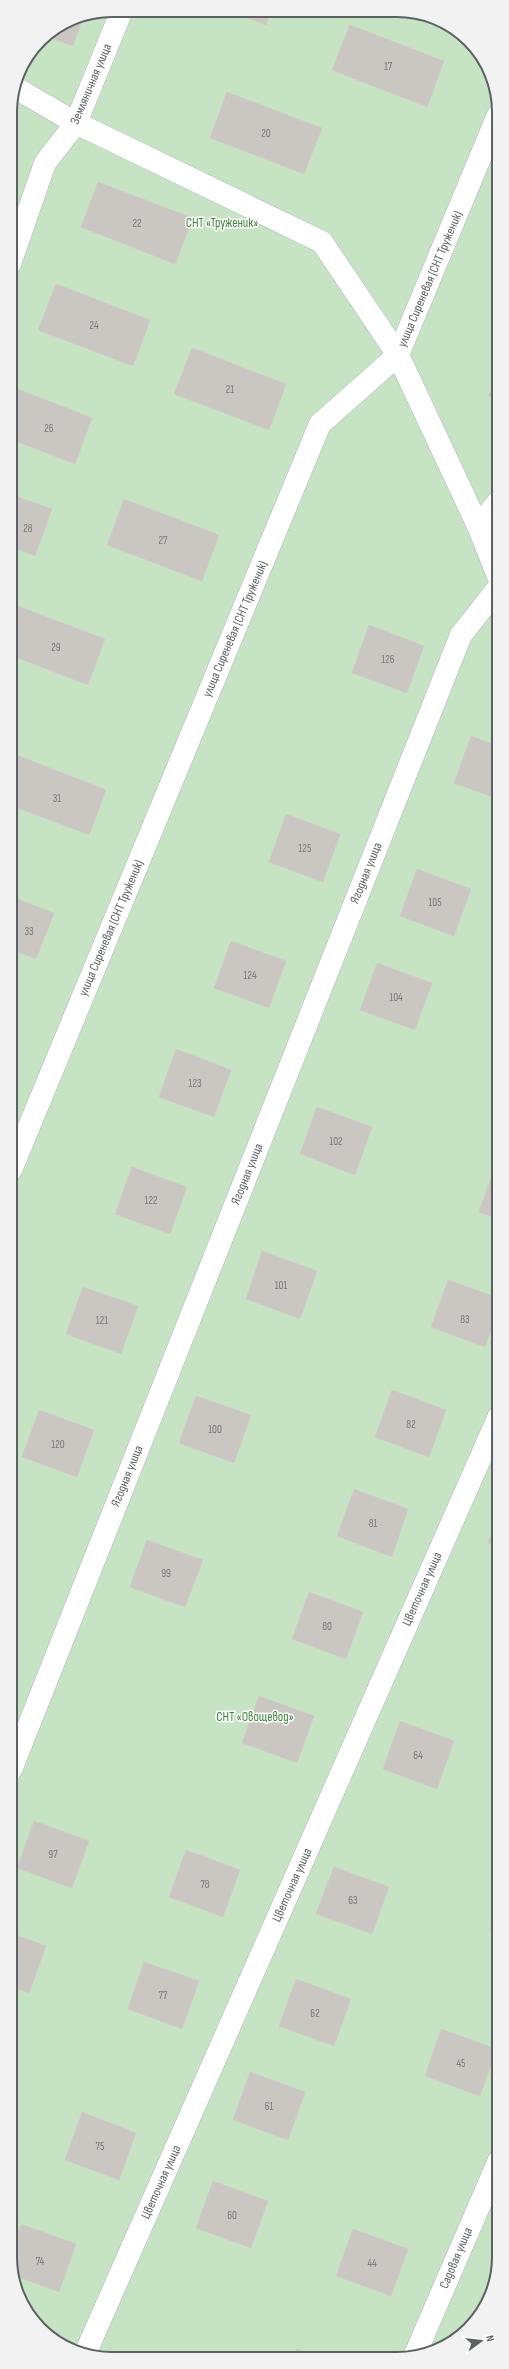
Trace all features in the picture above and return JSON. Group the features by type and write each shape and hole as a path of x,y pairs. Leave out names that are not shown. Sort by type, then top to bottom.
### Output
{"street":[{"name":"Земляничная улица","path":"17,244 46,163 76,123 119,17"},
{"path":"20,90 76,123 322,242 398,355 478,526 492,561"},
{"name":"улица Сиреневая (СНТ Труженик)","path":"17,1153 320,424 398,355 492,129"},
{"path":"478,526 492,509"},
{"name":"Ягодная улица","path":"17,1755 461,634 492,595"},
{"name":"Цветочная улица","path":"86,2348 492,1430"},
{"name":"Садовая улица","path":"417,2350 492,2176"}],"green space":[{"name":"СНТ «Овощевод»","path":"106,17 403,17 422,20 444,30 455,37 468,49 476,59 487,81 491,100 492,2263 489,2282 485,2293 476,2310 467,2321 461,2321 460,2328 439,2342 422,2349 409,2351 106,2352 93,2350 70,2342 59,2336 45,2324 33,2310 24,2293 20,2282 18,2269 17,106 20,87 24,76 33,59 41,49 64,30 81,22"}],"building":[{"path":"245,17 269,17 266,25"},
{"path":"82,22 73,46 52,38 64,30"},
{"path":"350,25 444,61 427,107 332,70"},
{"path":"227,92 322,128 304,174 210,138"},
{"path":"98,182 193,218 175,264 81,227"},
{"path":"56,284 150,320 133,366 38,330"},
{"path":"192,348 286,384 269,430 174,394"},
{"path":"17,389 92,418 75,464 17,442"},
{"path":"492,390 492,398 488,395"},
{"path":"17,496 52,509 35,556 17,549"},
{"path":"124,499 219,535 202,581 107,545"},
{"path":"17,606 105,639 88,685 17,658"},
{"path":"369,625 424,646 407,693 352,673"},
{"path":"471,736 492,744 492,797 454,783"},
{"path":"17,755 106,790 89,835 17,808"},
{"path":"286,814 340,834 323,882 269,862"},
{"path":"417,869 471,889 454,936 400,916"},
{"path":"17,899 54,913 36,959 17,952"},
{"path":"231,941 286,961 269,1008 214,988"},
{"path":"377,963 432,983 415,1030 360,1010"},
{"path":"176,1049 231,1070 214,1117 159,1097"},
{"path":"317,1107 372,1127 355,1175 300,1154"},
{"path":"132,1167 187,1187 170,1234 115,1214"},
{"path":"492,1175 492,1217 479,1212"},
{"path":"262,1251 317,1271 300,1319 246,1299"},
{"path":"448,1280 492,1296 492,1328 485,1347 431,1327"},
{"path":"83,1287 138,1306 121,1354 66,1334"},
{"path":"392,1390 446,1410 429,1457 375,1437"},
{"path":"196,1396 251,1415 234,1463 179,1443"},
{"path":"39,1410 94,1430 77,1477 22,1457"},
{"path":"354,1489 408,1509 392,1557 337,1536"},
{"path":"492,1532 492,1544 488,1543"},
{"path":"147,1540 203,1560 185,1607 130,1587"},
{"path":"309,1592 363,1612 346,1659 292,1639"},
{"path":"259,1696 314,1716 297,1763 242,1743"},
{"path":"400,1721 454,1741 437,1789 383,1769"},
{"path":"34,1821 89,1841 72,1888 17,1868"},
{"path":"186,1850 240,1870 223,1917 169,1897"},
{"path":"334,1867 389,1887 372,1934 316,1914"},
{"path":"17,1935 46,1946 29,1993 17,1989"},
{"path":"144,1962 199,1981 182,2029 128,2009"},
{"path":"296,1979 351,1999 334,2046 279,2026"},
{"path":"441,2029 492,2047 492,2063 480,2096 425,2076"},
{"path":"250,2072 305,2092 288,2140 233,2120"},
{"path":"82,2112 136,2133 119,2180 65,2160"},
{"path":"213,2181 268,2201 251,2248 196,2228"},
{"path":"21,2224 76,2244 59,2292 19,2277 17,2235"},
{"path":"353,2229 408,2249 391,2296 336,2276"},
{"path":"297,2349 305,2352 296,2352"}],"park label":[{"name":"СНТ «Труженик»","path":"222,223"}]}
